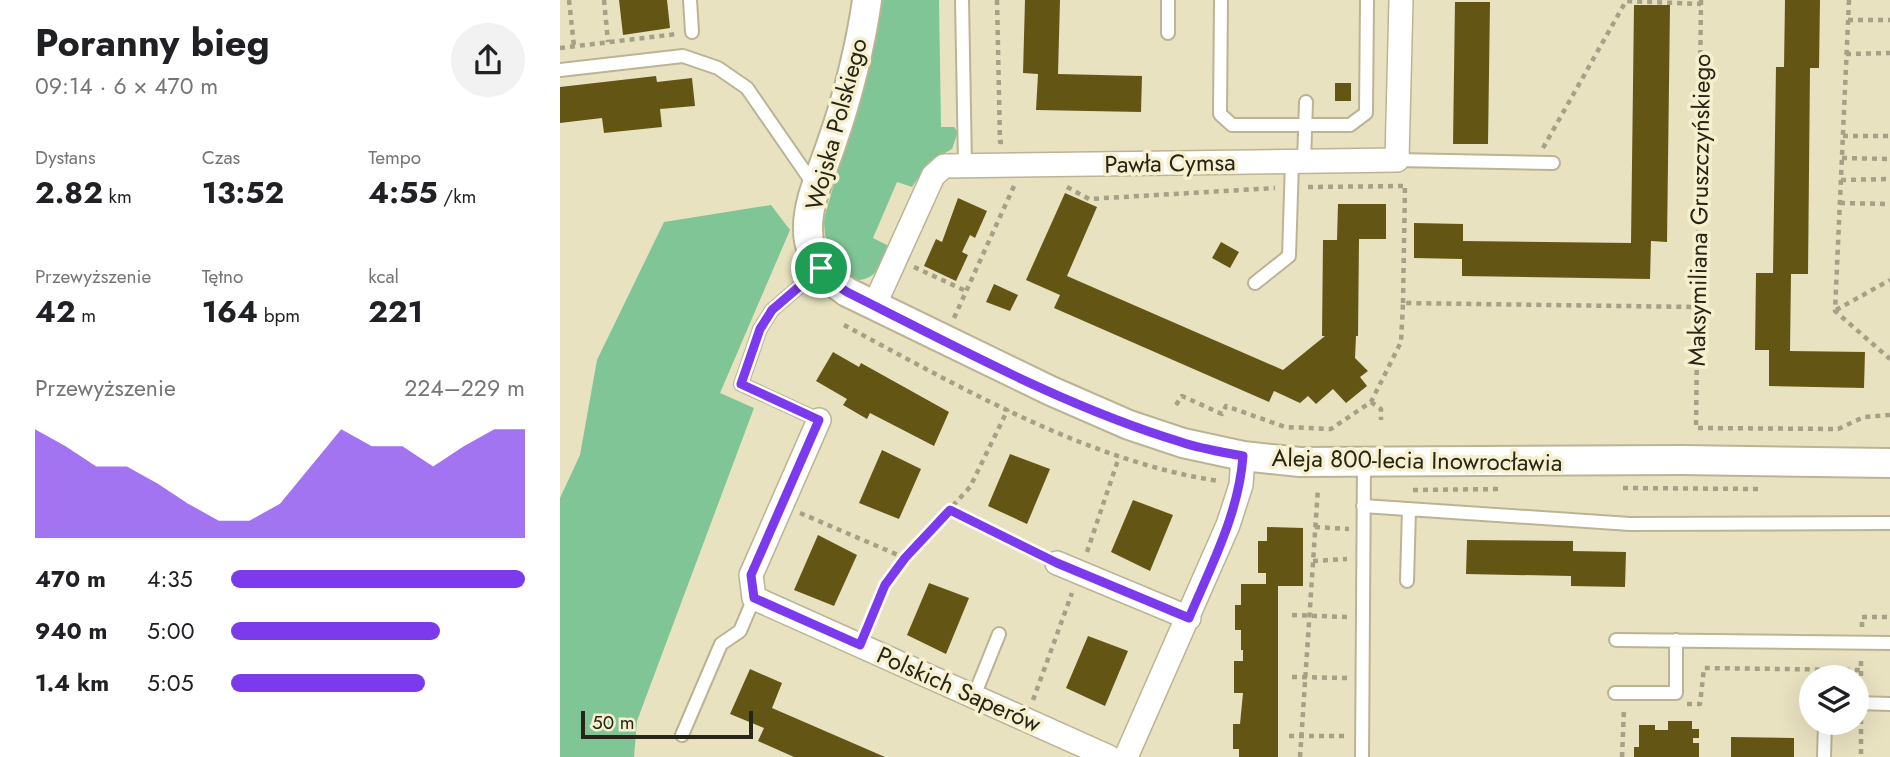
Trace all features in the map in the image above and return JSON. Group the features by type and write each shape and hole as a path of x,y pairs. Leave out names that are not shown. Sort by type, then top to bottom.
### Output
{"street":[{"name":"Wojska Polskiego","path":"821,268 812,253 808,230 817,188 834,138 867,0"},
{"path":"1397,160 1401,0"},
{"name":"Pawła Cymsa","path":"874,306 933,176 944,166 1397,160"},
{"name":"Aleja 800-lecia Inowrocławia","path":"821,268 833,283 874,306 1129,425 1183,443 1243,456 1300,462 1364,463 1682,460 1890,463"},
{"path":"754,598 751,575 819,420"},
{"path":"1125,757 1228,525 1241,485 1243,456"},
{"path":"1057,563 1189,618"},
{"name":"Polskich Saperów","path":"754,598 1109,757"}],"lane":[{"path":"690,0 692,32"},
{"path":"962,0 965,164"},
{"path":"1168,0 1168,33"},
{"path":"1221,0 1220,114 1232,125 1350,125 1366,113 1367,0"},
{"path":"560,70 683,56 718,68 747,88 817,188"},
{"path":"1255,283 1289,256 1291,187 1306,125 1306,102"},
{"name":"Pawła Cymsa","path":"1397,160 1553,163"},
{"path":"819,420 741,384 760,329 772,310 821,268"},
{"path":"1362,757 1364,463"},
{"path":"1363,506 1630,524 1890,523"},
{"path":"1408,581 1409,509"},
{"path":"681,734 721,644 740,631 754,598"},
{"path":"974,696 999,634"},
{"path":"1616,640 1890,643"},
{"path":"1620,693 1676,693 1676,640"},
{"path":"1869,703 1890,704"},
{"path":"1824,757 1825,735"}],"path":[{"path":"569,0 575,46"},
{"path":"604,0 608,42"},
{"path":"1835,311 1849,0"},
{"path":"1535,163 1626,1 1701,2"},
{"name":"Maksymiliana Gruszczyńskiego","path":"1701,2 1696,428 1838,429 1864,417 1890,415"},
{"path":"1848,20 1890,20"},
{"path":"560,48 692,32"},
{"path":"1846,54 1890,53"},
{"path":"1843,136 1890,136"},
{"path":"1842,158 1890,159"},
{"path":"1177,405 1182,396 1222,414 1226,405 1285,427 1331,429 1371,402 1401,342 1405,176 1397,160"},
{"path":"1841,180 1890,179"},
{"path":"1004,180 1017,180"},
{"path":"1066,186 1089,199 1291,187 1405,186"},
{"path":"1840,203 1890,204"},
{"path":"908,265 966,291"},
{"path":"1835,311 1890,280"},
{"path":"1403,303 1697,307"},
{"path":"1835,311 1890,359"},
{"path":"1371,402 1381,409 1381,420"},
{"path":"860,645 885,585 905,558 970,487 1007,409"},
{"path":"1300,757 1318,488"},
{"path":"782,505 905,558"},
{"path":"950,510 1057,563"},
{"path":"1315,527 1362,529"},
{"path":"1313,561 1365,558"},
{"path":"1292,615 1364,618"},
{"path":"1861,665 1862,617 1890,617"},
{"path":"1675,704 1700,704 1704,668 1799,669"},
{"path":"1292,677 1363,679"},
{"path":"1620,693 1622,757"},
{"path":"1860,735 1861,757"},
{"path":"1289,736 1363,736"}],"green space":[{"path":"880,0 939,0 941,127 954,127 958,132 952,149 929,162 912,187 897,182 873,238 887,245 884,259 868,278 855,280 835,262 828,246 824,219 859,96"},
{"path":"771,205 790,230 720,393 754,408 637,721 634,757 560,757 560,498 580,455 597,360 664,222"}],"building":[{"path":"619,0 667,0 670,28 623,35"},
{"path":"1025,0 1060,0 1058,74 1142,76 1141,112 1036,110 1038,74 1023,73"},
{"path":"1785,0 1820,0 1819,68 1810,68 1808,274 1791,274 1790,351 1865,352 1864,388 1769,386 1769,350 1755,350 1756,273 1773,273 1776,67 1784,67"},
{"path":"1455,2 1490,2 1488,144 1453,144"},
{"path":"1634,5 1670,5 1667,242 1651,241 1650,279 1462,276 1462,259 1414,258 1414,223 1463,224 1463,241 1631,243"},
{"path":"656,76 657,82 692,78 695,106 660,109 662,127 604,133 602,118 560,123 560,87"},
{"path":"1335,83 1351,83 1351,101 1335,101"},
{"path":"1065,193 1097,207 1067,276 1283,370 1325,336 1322,336 1323,240 1337,240 1338,204 1386,204 1386,239 1359,239 1358,336 1355,358 1368,371 1360,377 1367,386 1346,403 1333,389 1316,404 1308,396 1300,403 1274,391 1269,402 1054,308 1060,295 1026,280"},
{"path":"958,198 987,211 975,238 970,235 962,252 968,255 956,281 924,266 936,239 942,242"},
{"path":"1221,242 1239,252 1230,268 1212,258"},
{"path":"994,284 1018,295 1010,311 986,302"},
{"path":"833,352 859,367 861,363 949,412 934,446 870,413 867,419 843,405 847,399 816,381"},
{"path":"882,450 921,469 899,519 859,503"},
{"path":"1010,454 1050,469 1027,524 988,506"},
{"path":"1133,500 1173,515 1150,571 1111,552"},
{"path":"1267,527 1303,528 1303,586 1278,586 1278,757 1239,757 1239,749 1233,749 1233,724 1240,724 1243,693 1234,693 1234,661 1243,661 1243,650 1241,630 1235,630 1235,605 1241,605 1241,584 1266,584 1266,573 1258,573 1258,541 1267,541"},
{"path":"818,535 857,555 834,606 794,590"},
{"path":"1467,540 1573,541 1573,551 1626,552 1625,587 1571,586 1571,576 1466,574"},
{"path":"929,583 969,598 946,654 907,635"},
{"path":"1088,636 1128,651 1105,706 1066,688"},
{"path":"750,669 782,683 772,708 885,757 794,757 758,741 764,728 730,714"},
{"path":"1668,721 1692,721 1692,729 1699,729 1699,738 1693,738 1693,743 1699,743 1699,757 1634,757 1634,747 1639,747 1639,725 1655,725 1655,730 1668,730"},
{"path":"1731,737 1794,738 1794,757 1731,757"}],"route":[{"path":"821,268 833,283 847,292 1051,391 1129,425 1183,443 1243,456 1241,485 1228,525 1189,618 1057,563 950,510 905,558 885,585 860,645 754,598 751,575 819,420 741,384 760,329 772,310 821,268"}]}
